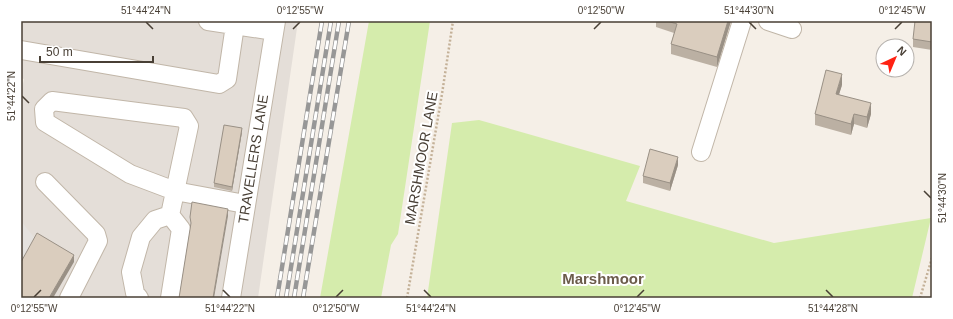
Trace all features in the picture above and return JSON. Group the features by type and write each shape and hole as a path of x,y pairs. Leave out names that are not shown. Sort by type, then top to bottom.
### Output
{"street":[{"path":"208,21 275,26"},
{"path":"701,152 742,21"},
{"path":"768,21 792,29"},
{"path":"21,50 219,84 227,79 243,24"},
{"name":"TRAVELLERS LANE","path":"231,298 275,26"},
{"path":"170,298 181,229 170,215 175,191 189,126 184,118 52,101 44,109 45,122 130,174 175,191 245,204"},
{"path":"45,182 96,234 98,241 69,298"},
{"path":"139,298 135,293 130,272 141,237 155,220 170,215"}],"path":[{"name":"MARSHMOOR LANE","path":"406,298 442,94 453,21"},
{"path":"920,298 932,258"}],"shaded area":[{"path":"21,21 298,21 258,298 21,298 21,94 24,79 21,78"},
{"path":"21,221 37,241 21,270"}],"green space":[{"path":"369,21 430,21 398,234 391,245 381,298 320,298"},
{"path":"479,120 640,166 626,201 774,243 931,218 912,298 427,298 452,123"}],"building":[{"path":"667,21 728,21 717,57 671,44 677,24"},
{"path":"915,21 932,21 932,42 913,38"},
{"path":"826,70 842,74 836,94 871,103 867,117 854,114 851,124 815,114"},
{"path":"224,125 242,128 232,187 214,183"},
{"path":"650,149 678,157 670,183 643,176"},
{"path":"192,202 228,209 213,298 179,298 191,223 190,217"},
{"path":"37,233 74,255 49,298 21,298 21,262"}],"railway":[{"path":"277,298 322,21"},
{"path":"286,298 331,21"},
{"path":"294,298 339,21"},
{"path":"303,298 349,21"}],"district":[{"name":"Marshmoor","path":"603,278"}]}
